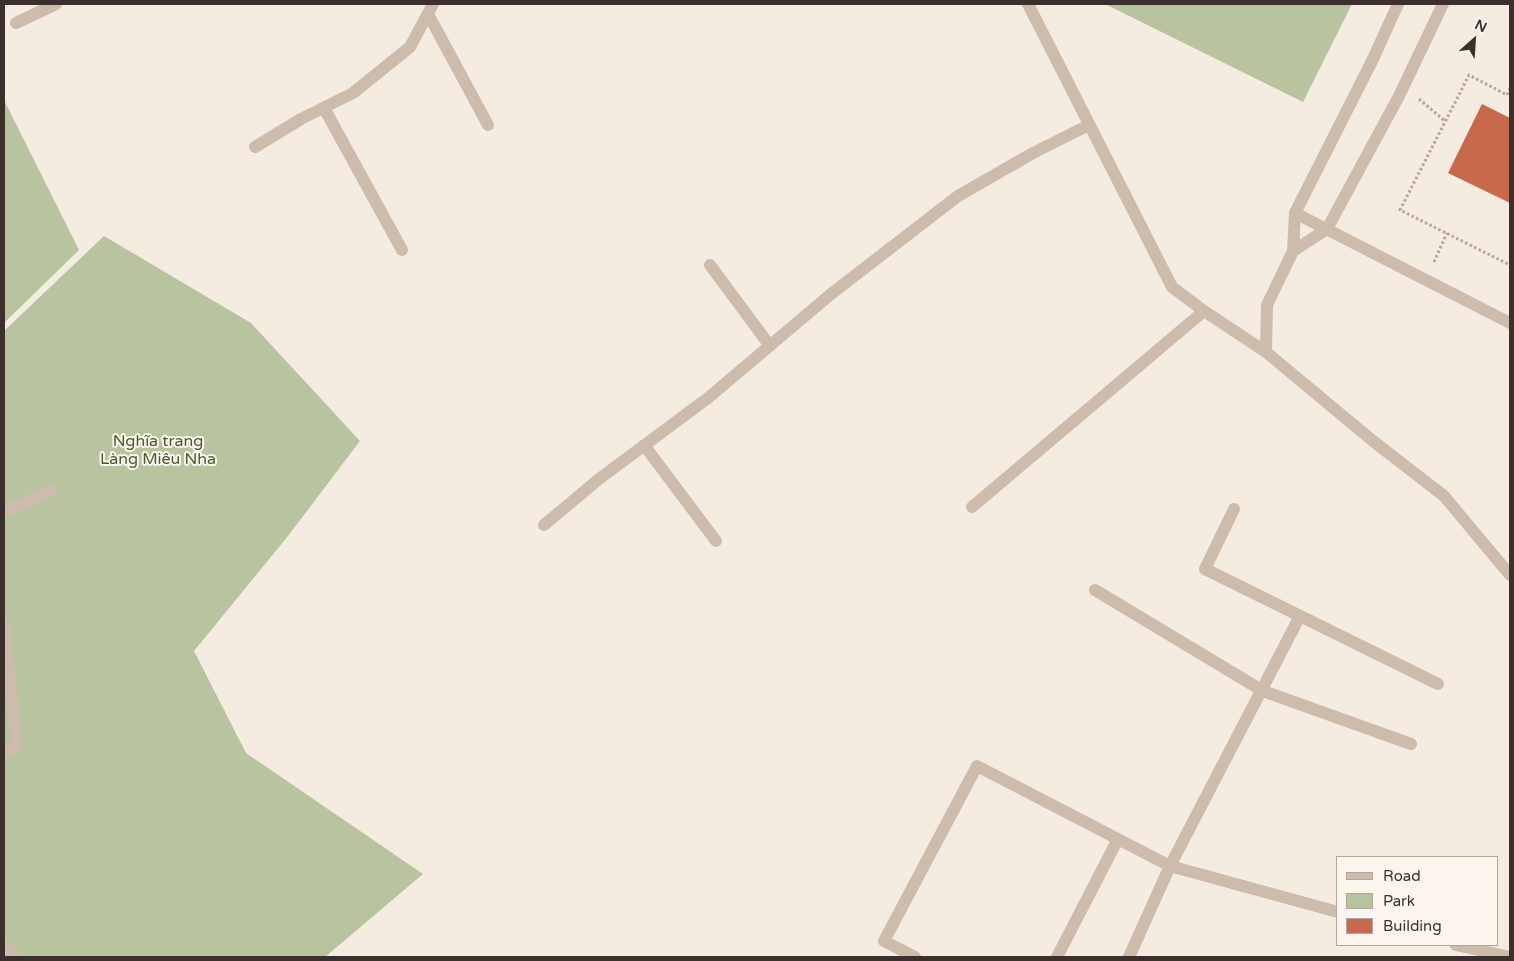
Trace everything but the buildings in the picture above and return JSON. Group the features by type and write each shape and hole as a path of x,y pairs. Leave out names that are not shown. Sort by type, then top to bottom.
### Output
{"street":[{"path":"16,23 56,4"},
{"path":"1028,4 1172,287 1204,311 1266,352 1373,441 1444,496 1510,575"},
{"path":"1266,352 1267,305 1293,251 1295,213 1374,59 1398,4"},
{"path":"1293,251 1327,229 1399,96 1443,4"},
{"path":"255,147 301,119 353,94 410,47 431,9"},
{"path":"431,9 488,125"},
{"path":"324,108 402,250"},
{"path":"544,526 599,479 708,398 831,294 958,196 1032,153 1089,125"},
{"path":"1295,213 1510,323"},
{"path":"710,265 770,346"},
{"path":"972,507 1204,311"},
{"path":"644,445 716,541"},
{"path":"4,511 51,491"},
{"path":"1234,509 1205,569 1438,684"},
{"path":"1095,590 1263,690 1411,744"},
{"path":"1129,957 1170,866 1300,616"},
{"path":"4,624 16,744 4,754"},
{"path":"914,957 884,941 977,766 1170,866 1336,911"},
{"path":"1057,957 1118,839"},
{"path":"4,946 16,957"},
{"path":"1460,946 1510,957"}],"path":[{"path":"1510,88 1507,95 1468,75 1400,210 1510,265"},
{"path":"1426,281 1447,233"}],"green space":[{"path":"1105,4 1352,4 1303,102"},
{"path":"4,100 79,250 4,323"},
{"name":"Nghĩa trang Làng Miêu Nha","path":"104,236 251,323 360,441 288,536 194,651 246,753 423,874 325,957 4,957 4,331"}]}
